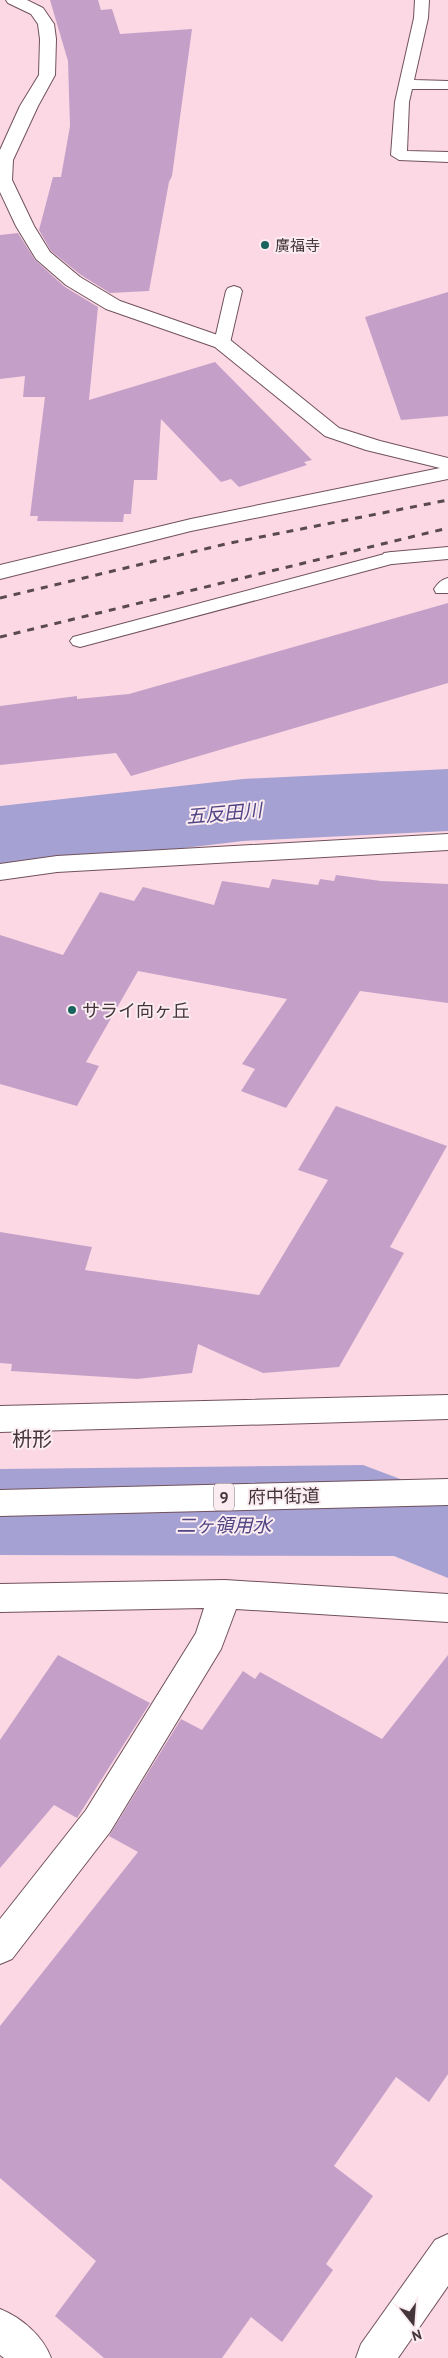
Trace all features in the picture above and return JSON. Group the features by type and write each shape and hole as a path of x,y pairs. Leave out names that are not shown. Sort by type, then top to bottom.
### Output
{"street":[{"path":"14,0 37,11 46,24 48,39 47,75 29,106 4,160 2,180 24,226 43,255 73,281 113,305 222,343 332,432 373,446 448,464"},
{"path":"0,572 191,525 448,473"},
{"path":"392,558 448,553"},
{"path":"0,872 58,864 448,842"},
{"path":"0,1419 448,1407"},
{"name":"府中街道","path":"0,1503 448,1492"},
{"path":"0,1598 224,1594 448,1608"},
{"path":"0,1947 98,1821 210,1639 224,1594"},
{"path":"375,2358 448,2253"},
{"path":"0,2328 32,2358"}],"lane":[{"path":"422,0 421,18 402,102 398,155 448,157"},
{"path":"406,84 448,85"},
{"path":"222,343 234,291"},
{"path":"80,642 392,558"}],"water":[{"name":"二ヶ領用水","path":"363,1465 448,1497 448,1578 394,1556 0,1555 0,1469"}],"building":[{"path":"50,0 98,0 101,10 112,9 120,34 192,29 172,176 169,182 149,291 110,293 81,275 51,251 39,230 53,177 61,177 70,126 68,61"},
{"path":"18,233 35,260 65,287 98,307 89,400 215,362 312,460 304,462 307,465 239,487 231,479 221,482 161,419 157,480 134,480 131,514 124,514 123,522 37,521 38,516 30,516 45,397 23,397 25,376 0,379 0,235"},
{"path":"448,292 448,416 401,420 365,317"},
{"path":"448,603 448,683 131,776 116,753 0,765 0,706 77,696 77,699 129,694"},
{"path":"336,875 381,881 448,884 448,1003 360,991 286,1108 241,1091 255,1069 242,1064 287,999 138,971 86,1062 99,1066 77,1106 0,1084 0,935 63,955 100,892 134,901 143,887 214,905 222,881 269,888 272,879 318,885 320,879 334,881"},
{"path":"336,1106 447,1146 390,1247 404,1253 339,1367 263,1373 198,1344 192,1373 137,1379 11,1371 12,1364 0,1363 0,1232 92,1247 85,1270 259,1295 328,1180 298,1170"},
{"path":"58,1655 150,1703 77,1818 54,1805 0,1868 0,1740"},
{"path":"448,1655 448,2074 429,2102 396,2077 334,2166 373,2196 326,2264 333,2270 282,2342 251,2317 222,2358 104,2358 55,2316 96,2261 0,2178 0,2026 138,1852 109,1836 181,1719 202,1730 243,1671 255,1679 260,1672 382,1739"}],"waterway":[{"name":"五反田川","path":"0,838 243,810 448,800"}],"railway":[{"path":"0,598 230,543 448,500"},
{"path":"0,637 448,528"}],"place":[{"name":"廣福寺","path":"265,245"},
{"name":"サライ向ヶ丘","path":"72,1010"}],"district":[{"name":"枡形","path":"32,1439"}]}
